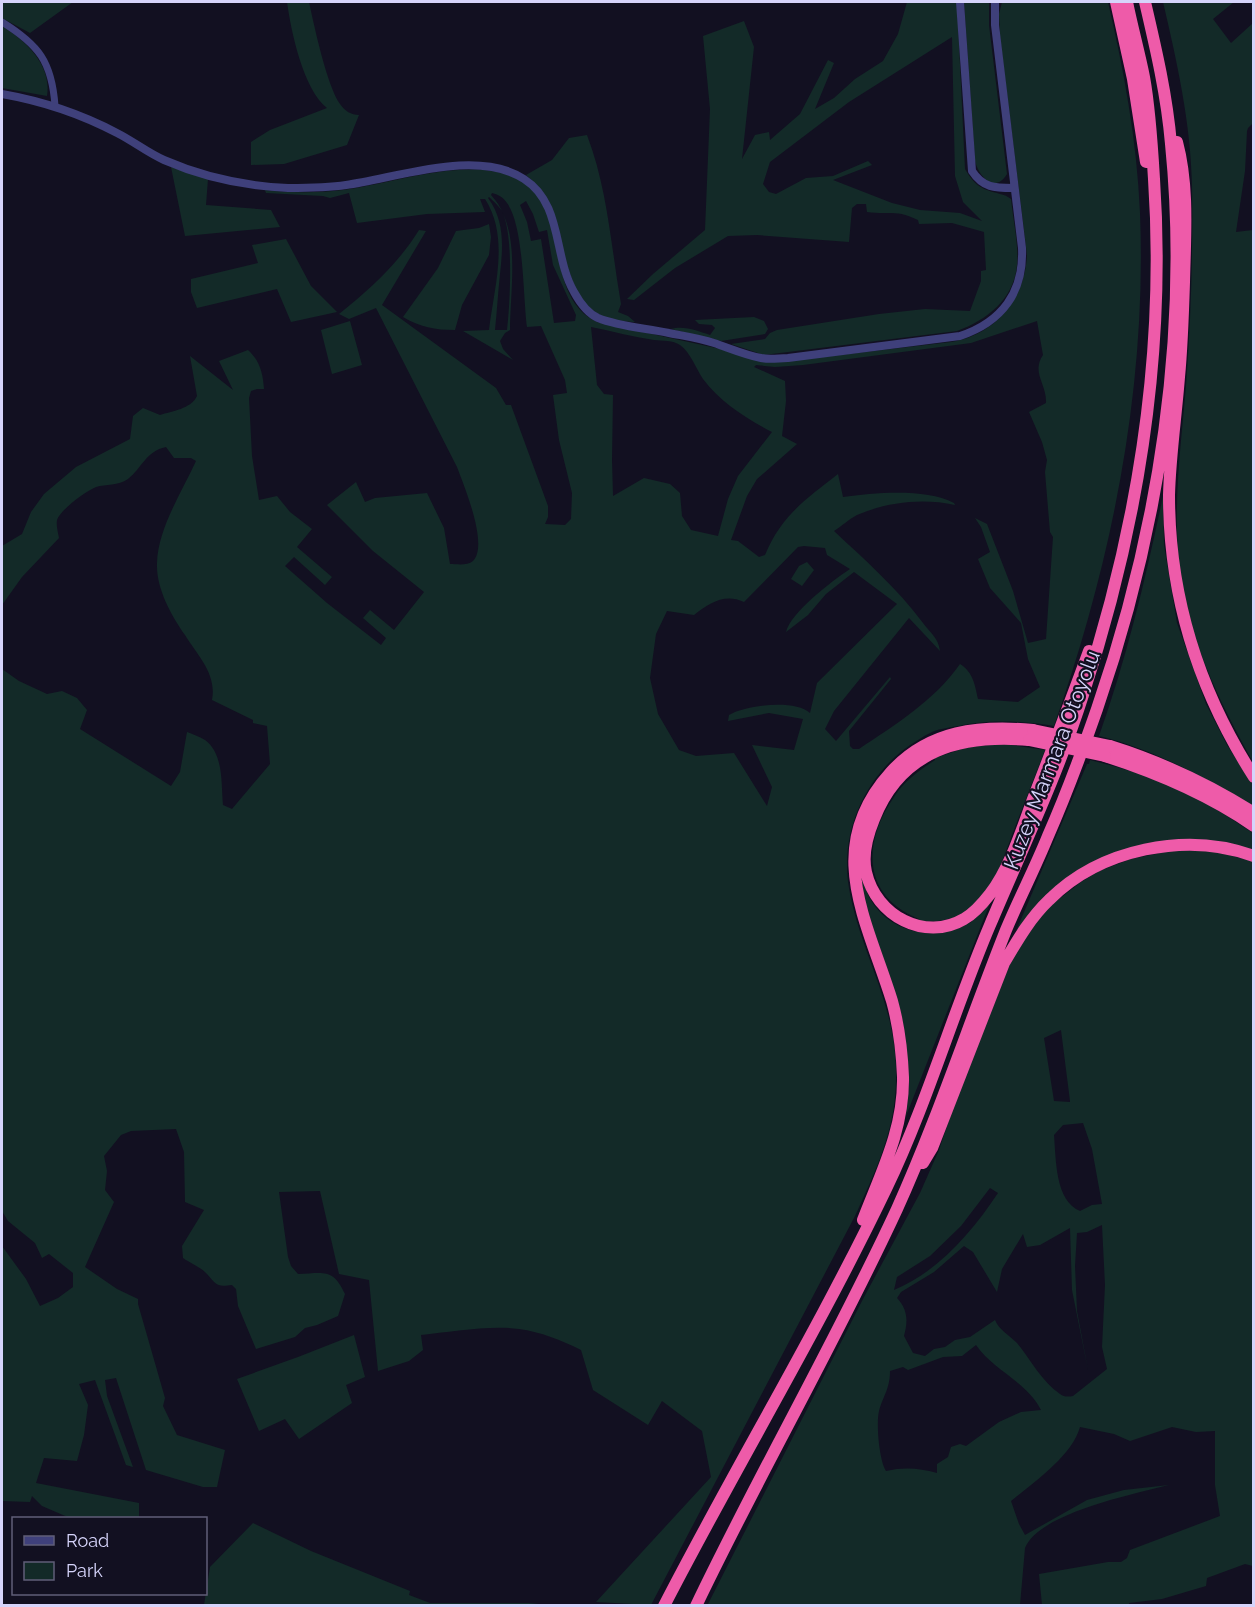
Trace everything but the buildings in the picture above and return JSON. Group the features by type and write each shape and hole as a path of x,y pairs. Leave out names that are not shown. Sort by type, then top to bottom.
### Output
{"highway":[{"path":"1116,2 1133,79 1140,130 1157,216"},
{"name":"Kuzey Marmara Otoyolu","path":"837,1284 888,1186 988,930 1054,773 1082,699 1121,562 1143,450 1151,392 1156,319 1157,216 1152,152 1144,77 1127,2"},
{"name":"Kuzey Marmara Otoyolu","path":"696,1605 897,1208 927,1137 1007,929 1065,793 1097,708 1130,599 1161,449 1170,381 1176,255 1175,191 1171,142 1146,2"},
{"path":"1164,93 1182,163 1185,232 1183,327 1169,494 1174,573 1186,630 1202,677 1218,716 1254,777"},
{"path":"1031,735 983,739 945,747 911,766 888,791 879,805 871,827 865,857 870,884 877,898 897,917 931,928 954,924 975,911 998,883 1019,837 1121,562"},
{"path":"664,1605 837,1284 896,1136 903,1093 901,1046 896,1017 865,925 855,886 855,848 862,820 868,804 885,778 907,756 930,742 944,736 977,729 1031,735 1151,759 1215,790 1254,813"},
{"path":"1108,751 1198,793 1254,826"},
{"path":"897,1208 932,1148 1004,963 1032,918 1050,899 1074,879 1095,867 1122,856 1153,848 1184,844 1200,845 1254,856"}],"street":[{"path":"960,2 972,171 979,181 990,187 1013,188"},
{"path":"2,94 56,106 116,132 170,162 228,181 260,186 338,187 414,172 470,166 495,168 513,173 533,185 545,202 557,232 569,283 589,313 608,321 710,342 767,359 951,338 970,333 987,324 1008,302 1021,273 1022,248 995,25 996,2"},
{"path":"2,22 28,39 43,57 51,77 56,106"}],"green space":[{"path":"2,2 73,2 30,33 2,18"},
{"path":"287,2 309,2 330,84 346,111 359,115 347,145 284,164 251,165 251,142 270,130 327,108 311,88 305,74 295,43"},
{"path":"907,2 957,2 965,169 982,188 1011,199 1016,232 1015,277 1005,298 997,307 979,321 957,331 764,355 731,344 765,339 777,330 879,314 925,309 970,311 981,281 981,271 986,270 984,232 952,223 919,224 918,220 898,213 867,212 866,204 857,204 852,208 849,242 757,235 728,236 675,268 634,300 627,299 705,230 710,109 703,36 744,21 754,47 742,159 755,135 769,132 770,140 800,114 828,60 834,63 815,109 834,98 855,79 883,61 898,34","holes":["952,37 955,176 963,202 982,221 960,213 920,210 892,203 833,180 872,165 868,161 833,176 806,178 776,194 769,192 763,184 770,162 849,102"]},
{"path":"964,2 989,2 989,25 1007,174 998,183 988,181 980,173 975,161"},
{"path":"1002,2 1108,2 1129,106 1136,159 1141,279 1138,344 1131,409 1109,537 1075,664 1054,726 1036,723 987,722 932,732 900,753 884,768 871,785 861,804 848,845 847,867 854,912 884,1001 894,1048 895,1093 889,1129 878,1164 855,1216 651,1605 596,1602 711,1477 702,1431 662,1401 648,1425 593,1390 581,1350 527,1330 483,1328 421,1335 423,1350 409,1361 378,1371 369,1280 339,1274 320,1191 279,1192 288,1257 291,1266 298,1274 321,1273 332,1276 336,1280 345,1294 338,1316 305,1328 295,1337 256,1349 238,1306 236,1289 232,1285 217,1284 202,1270 183,1258 182,1246 204,1210 185,1202 184,1152 176,1129 131,1131 121,1135 104,1156 107,1171 105,1190 114,1202 85,1267 117,1289 138,1299 165,1398 163,1406 177,1435 225,1450 217,1487 203,1487 146,1470 116,1378 105,1380 107,1396 133,1467 126,1465 95,1380 79,1384 88,1405 84,1435 77,1461 44,1458 36,1483 139,1503 139,1517 68,1517 42,1506 32,1496 30,1502 2,1501 2,1246 26,1279 40,1306 58,1298 73,1287 73,1273 49,1254 42,1258 35,1243 8,1221 2,1211 2,669 19,681 47,694 62,691 77,698 87,710 80,729 171,786 180,772 187,732 205,740 216,753 219,761 223,805 232,809 270,764 267,726 253,723 253,720 212,700 212,682 209,674 170,610 159,582 158,550 166,524 196,461 191,458 174,458 166,447 159,449 149,456 128,479 116,484 96,487 80,497 59,516 57,527 59,538 22,577 2,605 2,546 22,534 31,512 44,494 76,467 130,439 133,416 143,408 160,415 181,409 194,400 197,396 190,356 233,390 219,361 248,350 260,368 264,389 251,391 249,398 252,456 259,500 277,496 290,512 312,529 297,547 332,577 325,585 294,557 285,566 327,603 381,645 386,638 363,618 370,610 394,630 424,592 373,551 327,505 356,482 365,502 375,498 427,493 444,528 450,564 465,564 473,561 477,553 477,529 457,467 376,308 349,319 339,314 383,275 419,230 426,231 382,305 496,388 506,405 511,405 548,506 548,517 545,524 565,525 571,519 572,493 559,440 553,395 567,393 565,380 541,326 527,327 517,228 513,214 501,196 492,193 491,195 501,210 488,198 494,207 502,234 495,330 507,330 508,318 510,252 504,216 507,224 511,241 512,278 510,330 500,341 503,349 513,360 463,331 489,330 497,280 499,246 493,214 485,199 480,199 485,212 427,214 357,223 349,193 330,198 266,193 265,190 333,191 413,176 464,170 488,171 511,176 530,187 541,201 549,218 563,277 570,296 581,311 597,322 780,362 951,342 981,332 994,323 1014,300 1025,271 1027,255 999,14","holes":["526,201 539,232 547,230 553,265 576,315 575,321 554,323 541,239 531,241 520,205","1037,321 1043,355 1039,373 1046,403 1029,412 1047,460 1045,472 1050,532 1053,537 1046,639 1028,643 1013,591 987,524 975,518 981,527 990,552 978,559 990,588 1021,623 1028,659 1040,687 1018,702 978,699 971,675 960,664 950,677 914,711 859,749 853,749 850,746 849,731 891,679 890,677 836,741 825,729 834,711 909,618 940,651 934,636 903,598 834,531 857,515 893,504 930,502 955,505 942,498 915,493 843,497 838,474 795,509 771,541 765,555 759,557 738,541 731,540 747,496 757,479 797,444 782,436 786,401 785,381 754,367 756,365 775,367 803,365 971,343","591,327 680,345 717,395 744,416 772,432 738,476 728,499 718,536 691,530 682,516 680,493 670,484 644,478 613,496 613,395 604,394 597,385","798,547 825,548 827,555 850,569 804,606 789,624 786,632 808,615 826,594 854,572 897,604 817,683 810,713 793,706 770,705 747,708 729,715 728,721 769,713 803,719 794,750 752,745 772,787 767,806 734,753 696,756 679,750 658,714 650,678 656,634 667,611 694,615 705,607 724,599 737,599 744,602"]},
{"path":"1163,2 1234,2 1213,19 1231,43 1253,23 1253,123 1247,131 1245,171 1236,232 1253,230 1253,762 1216,691 1206,666 1189,616 1179,563 1177,496 1189,336 1192,186 1186,116"},
{"path":"2,26 20,39 41,64 45,74 47,96 2,88"},
{"path":"587,135 600,177 608,219 621,304 618,312 635,322 601,315 582,301 577,293 538,186 526,175 552,160 569,138"},
{"path":"171,167 208,179 206,205 271,210 280,227 185,236"},
{"path":"489,224 491,237 489,255 462,305 455,330 428,327 403,317 438,268 456,231 479,228"},
{"path":"286,239 311,286 337,312 291,322 277,289 197,308 191,292 191,279 258,263 252,245"},
{"path":"754,317 764,321 768,329 765,334 721,341 671,329 686,328 710,335 715,328 712,325 699,324 695,320"},
{"path":"350,321 362,365 332,374 321,330"},
{"path":"1163,496 1164,545 1177,623 1206,704 1227,745 1253,785 1253,807 1159,756 1099,736 1135,617"},
{"path":"807,562 814,570 802,586 791,579 799,566"},
{"path":"1005,744 1045,750 994,878 975,905 962,914 942,921 919,921 887,897 878,882 873,867 876,832 884,815 903,786 935,758 968,747"},
{"path":"1090,760 1153,778 1194,796 1253,833 1253,851 1146,845 1042,901 1016,931"},
{"path":"1207,850 1253,861 1253,1566 1245,1564 1207,1578 1206,1586 1162,1599 1129,1603 1129,1605 1042,1605 1039,1574 1108,1562 1121,1562 1127,1558 1130,1550 1220,1516 1215,1485 1215,1431 1196,1432 1172,1427 1130,1441 1114,1434 1080,1427 1076,1438 1061,1458 1011,1501 1025,1535 1087,1500 1124,1490 1169,1485 1067,1515 1034,1536 1025,1548 1020,1605 707,1606 863,1299 920,1193 939,1150 955,1102 1014,954 1050,906 1081,882 1099,871 1131,859 1170,851","holes":["1061,1030 1070,1102 1054,1101 1044,1038","1083,1123 1092,1149 1102,1204 1092,1205 1080,1211 1072,1206 1061,1189 1054,1135 1063,1125","990,1188 998,1193 953,1249 925,1273 894,1290 897,1277 930,1256 961,1226","1102,1225 1105,1285 1102,1347 1107,1369 1073,1396 1062,1395 1054,1389 995,1320 970,1337 955,1340 945,1347 934,1349 925,1356 913,1353 904,1336 906,1316 897,1298 901,1292 934,1272 964,1246 973,1252 997,1292 1002,1269 1023,1234 1027,1247 1040,1245 1070,1228 1072,1290 1088,1370 1077,1311 1075,1266 1077,1233 1087,1232","976,1345 991,1362 1019,1384 1035,1400 1041,1410 1021,1412 999,1422 966,1446 960,1444 951,1447 948,1457 937,1464 937,1473 912,1469 886,1471 880,1450 878,1424 879,1411 888,1388 890,1371 903,1367 908,1370 943,1357 962,1356"]},
{"path":"860,870 874,905 883,915 906,929 932,933 959,928 974,920 990,903 906,1116 909,1086 905,1033 900,1009 863,899"},
{"path":"354,1335 365,1377 346,1385 352,1403 299,1439 285,1419 259,1431 237,1379"},
{"path":"253,1523 311,1551 410,1591 409,1595 430,1603 549,1605 204,1605 210,1567"}]}
